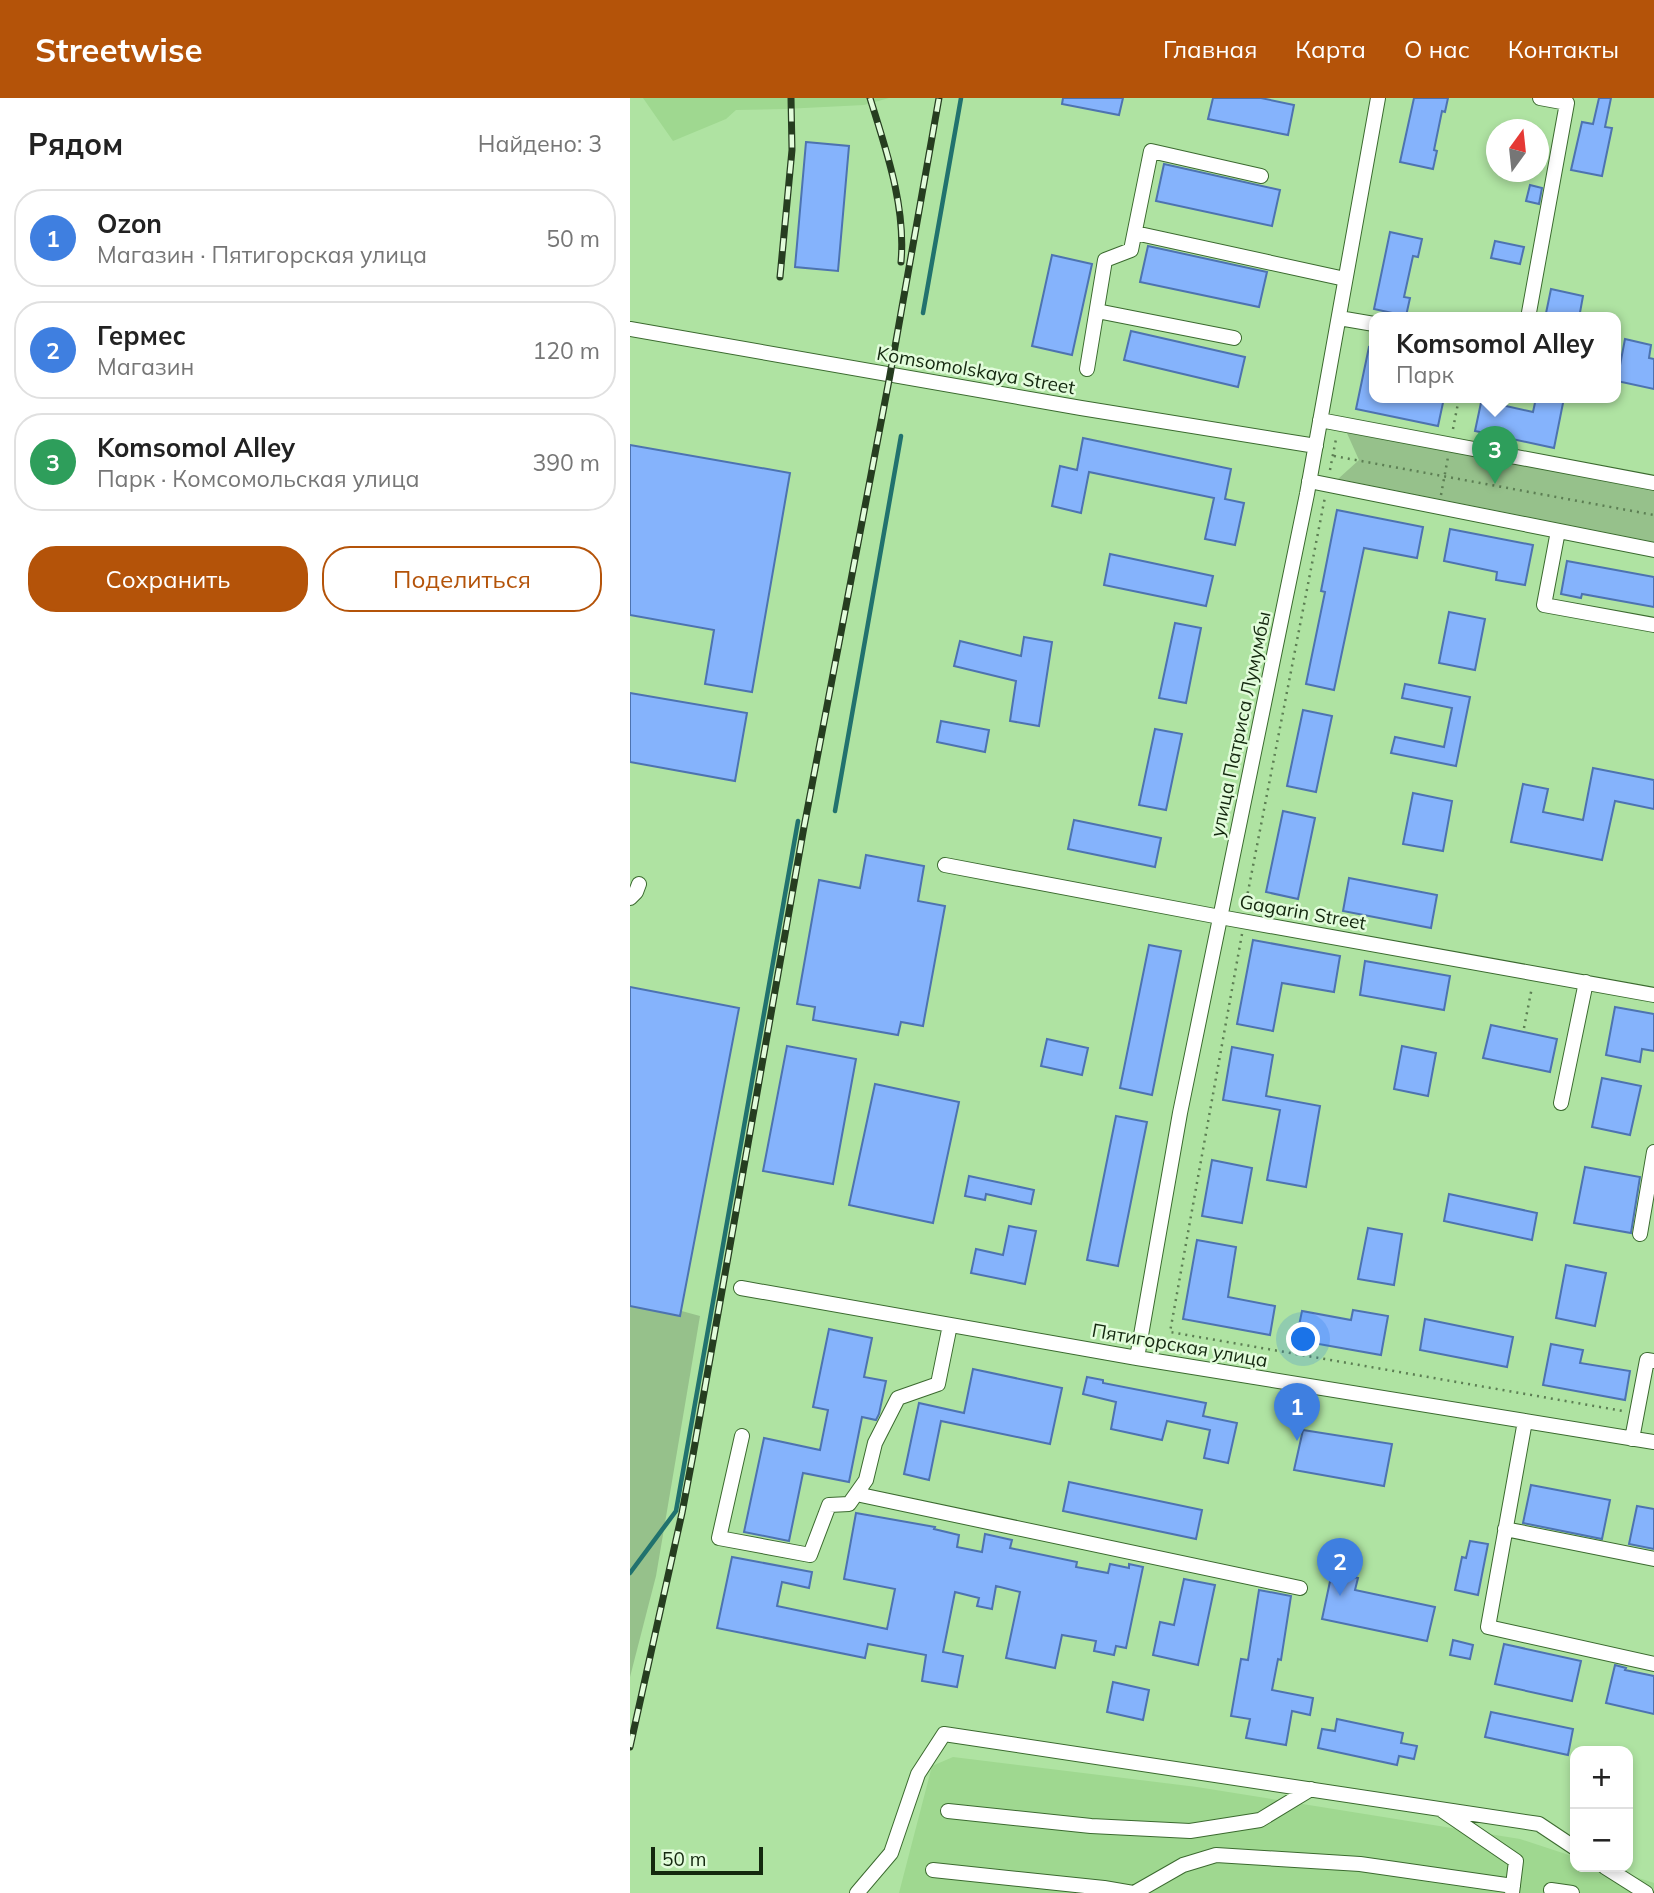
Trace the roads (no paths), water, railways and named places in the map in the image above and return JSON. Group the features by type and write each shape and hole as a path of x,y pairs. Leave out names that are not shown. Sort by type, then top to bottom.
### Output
{"street":[{"name":"улица Патриса Лумумбы","path":"1137,1358 1180,1113 1310,481 1378,98"},
{"path":"1529,312 1567,103 1540,98"},
{"path":"1087,369 1105,260 1131,250 1151,151 1261,176"},
{"path":"1135,233 1345,279"},
{"path":"1097,311 1234,338"},
{"path":"1339,318 1369,323"},
{"name":"Komsomolskaya Street","path":"630,329 1316,446"},
{"path":"1320,420 1654,483"},
{"path":"1310,481 1654,550"},
{"path":"1558,531 1544,605 1654,625"},
{"name":"Gagarin Street","path":"946,865 1244,922 1654,995"},
{"path":"630,898 639,884"},
{"path":"1561,1103 1586,982"},
{"path":"1640,1234 1654,1152"},
{"name":"Пятигорская улица","path":"741,1288 1137,1358 1654,1442"},
{"path":"742,1436 719,1538 810,1555 830,1505 849,1504 866,1480 875,1443 898,1398 939,1384 950,1325"},
{"path":"1632,1439 1647,1360 1654,1361"},
{"path":"1525,1421 1488,1627 1654,1664"},
{"path":"856,1494 1300,1588"},
{"path":"1505,1529 1654,1559"},
{"path":"857,1893 891,1853 918,1774 944,1734 1539,1824 1570,1844"},
{"path":"948,1811 1091,1826 1190,1831 1260,1820 1311,1789"},
{"path":"933,1870 1134,1893 1183,1865 1216,1856 1360,1864 1513,1889 1516,1861 1440,1809"},
{"path":"1613,1872 1646,1893"},
{"path":"1551,1889 1572,1893"}],"waterway":[{"path":"923,313 961,98"},
{"path":"835,811 901,436"},
{"path":"630,1573 676,1511 798,821"}],"railway":[{"path":"780,277 792,150 791,98"},
{"path":"870,98 898,199 901,262"},
{"path":"630,1747 693,1455 804,827 890,375 939,98"}],"place":[{"name":"Komsomol Alley","path":"1495,484"},
{"name":"Ozon","path":"1297,1441"},
{"name":"Гермес","path":"1340,1596"}]}
